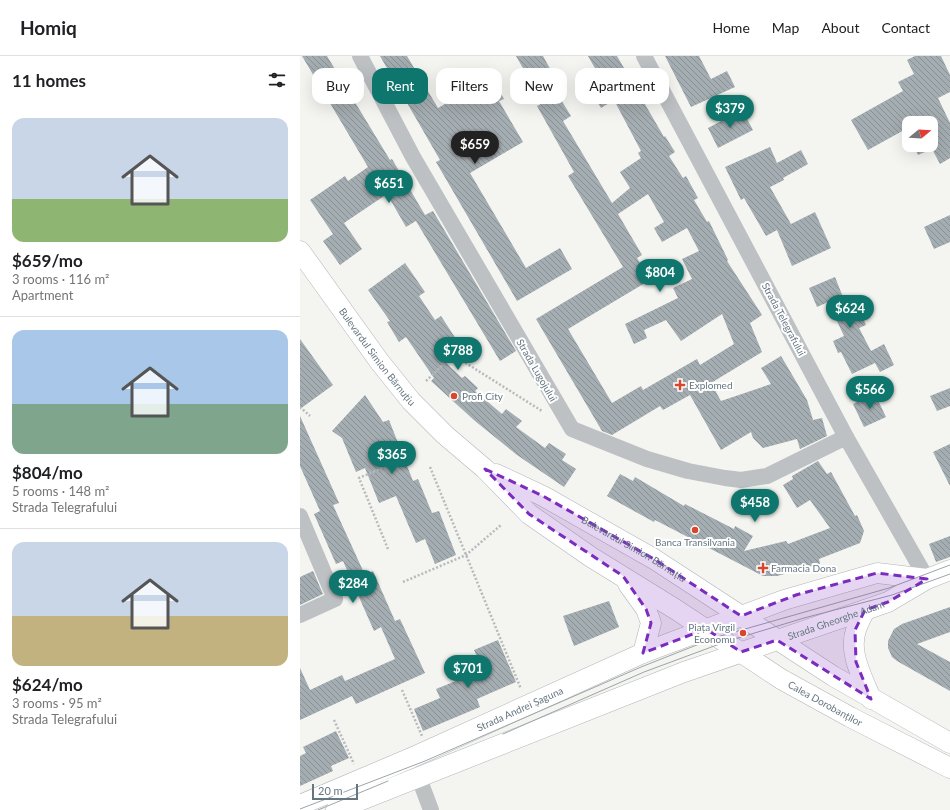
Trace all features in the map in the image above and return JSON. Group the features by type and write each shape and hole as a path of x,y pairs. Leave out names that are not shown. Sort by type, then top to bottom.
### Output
{"main road":[{"name":"Bulevardul Simion Bărnuțiu","path":"300,251 379,360 411,401 445,435 485,469 529,514 590,557 623,576 706,629"},
{"name":"Bulevardul Simion Bărnuțiu","path":"485,469 543,496 654,559 777,640"},
{"name":"Strada Gheorghe Adam","path":"741,652 888,602 927,579 950,570"},
{"name":"Strada Gheorghe Adam","path":"741,616 796,595 877,572 927,579"},
{"path":"623,576 646,609 651,623 643,653"},
{"path":"866,610 856,630 854,651 856,662 871,699"},
{"name":"Strada Andrei Șaguna","path":"300,805 411,758 643,653 741,616"},
{"name":"Calea Dorobanților","path":"706,629 781,679 822,702 950,768"},
{"path":"777,640 871,699 950,743"},
{"path":"336,810 670,678 741,652"}],"street":[{"name":"Strada Lugojului","path":"360,56 413,157 572,429 647,459 681,469 741,480 767,476 846,437"},
{"name":"Strada Telegrafului","path":"644,56 846,437 927,579"},
{"path":"300,516 335,599 300,615"},
{"path":"420,778 431,810"}],"path":[{"path":"426,381 453,355 545,413"},
{"path":"300,407 310,416"},
{"path":"388,549 359,478 417,453"},
{"path":"430,467 522,692"},
{"path":"402,582 466,555 501,525"},
{"path":"402,690 422,737"},
{"path":"334,720 356,767"}],"highlighted area":[{"path":"485,469 543,496 654,559 741,616 796,595 877,573 927,579 888,602 865,610 855,630 856,662 871,699 777,640 741,652 706,629 643,653 651,623 646,609 623,576 529,514"}],"building":[{"path":"302,56 327,56 334,68 312,68 312,73"},
{"path":"380,56 407,56 414,68 387,68"},
{"path":"516,56 543,56 550,68 523,68"},
{"path":"588,56 617,56 624,68 595,68"},
{"path":"665,56 699,56 711,79 727,71 735,87 691,107"},
{"path":"915,56 941,56 950,75 950,92 938,98 950,123 950,158 940,164 934,152 938,152 938,116 902,116 902,131 868,150 851,120 903,91 898,82 914,74 907,60"},
{"path":"428,91 438,108 445,104 501,104 523,142 470,173 526,268 560,248 572,269 517,301 436,162 440,160 408,104 428,104"},
{"path":"331,104 356,104 390,160 392,159 425,215 433,211 516,351 500,361 416,221 419,219 406,227 387,194 344,223 362,249 340,265 323,241 333,234 310,200 345,176 348,181 368,167"},
{"path":"541,104 564,104 571,116 563,121 612,203 630,188 620,172 641,158 638,153 641,151 616,104 645,104 664,137 665,136 675,152 669,156 683,178 686,176 698,198 694,200 707,222 709,221 728,260 727,261 762,315 750,323 762,352 711,383 721,401 771,384 761,368 781,356 807,400 813,420 822,418 827,436 800,449 797,439 763,448 753,438 751,432 721,450 690,395 663,410 660,406 612,435 602,431 536,319 623,267 568,176 574,172 537,106","holes":["648,194 664,222 654,228 662,242 687,228 699,251 682,259 692,279 673,288 678,298 625,324 634,344 647,338 644,330 666,320 681,341 722,314 734,344 700,365 697,359 643,390 641,386 612,403 568,329 650,280 637,258 642,255 618,214"]},
{"path":"598,104 608,104 601,108"},
{"path":"742,110 753,130 718,148 708,128"},
{"path":"770,147 777,163 801,150 808,164 783,178 784,180 770,187 791,224 815,212 831,248 792,266 777,230 766,236 744,198 741,200 725,167"},
{"path":"916,152 925,152 918,155"},
{"path":"950,215 950,242 934,249 924,227"},
{"path":"405,263 425,292 419,296 435,320 441,316 456,339 436,353 462,378 465,376 478,388 475,391 502,414 506,409 522,421 516,427 545,448 549,443 566,454 562,460 576,469 564,487 517,455 475,421 431,381 434,378 406,337 399,342 387,322 390,321 368,290"},
{"path":"835,277 845,302 854,298 866,325 859,328 871,351 884,344 894,365 880,372 875,363 852,374 841,352 838,353 833,341 844,336 828,302 817,307 809,288"},
{"path":"300,339 333,385 300,409"},
{"path":"950,388 950,406 937,411 930,396"},
{"path":"875,394 886,417 864,427 853,404"},
{"path":"365,395 383,422 389,420 413,481 418,479 432,513 439,511 456,555 435,564 425,539 416,543 396,496 379,503 365,468 356,472 342,438 332,431"},
{"path":"300,416 339,503 333,505 365,575 373,571 395,621 400,619 425,673 356,704 352,696 300,720 300,668 310,690 342,675 345,681 395,659 381,627 374,631 343,561 336,564 314,514 320,511 300,466"},
{"path":"950,444 950,486 933,452"},
{"path":"818,461 827,474 831,472 855,516 857,515 864,531 860,543 819,559 820,564 777,576 763,576 655,520 654,522 607,496 620,474 633,481 635,477 684,506 685,504 734,529 735,526 753,536 744,551 786,541 788,544 830,528 810,500 797,508 783,485 793,479 792,476"},
{"path":"950,536 950,557 936,562 929,544"},
{"path":"313,571 323,594 300,605 300,577"},
{"path":"609,601 619,627 574,646 563,616"},
{"path":"950,607 950,632 917,644 950,662 950,691 892,657 888,648 888,641 894,629 902,624"},
{"path":"498,640 516,682 477,699 480,707 423,731 414,709 440,698 436,689 483,670 474,650"},
{"path":"336,731 349,758 331,766 333,771 300,786 300,756 306,753 303,747"}],"tram line":[{"path":"300,809 425,761 641,667 717,637 889,588 950,565"},
{"path":"503,734 644,672 725,642 804,618 892,595 950,574"},
{"path":"318,810 388,781"}],"place":[{"name":"Explomed","path":"680,385"},
{"name":"Profi City","path":"454,396"},
{"name":"Banca Transilvania","path":"695,530"},
{"name":"Farmacia Dona","path":"763,568"},
{"name":"Piața Virgil Economu","path":"743,633"}]}
